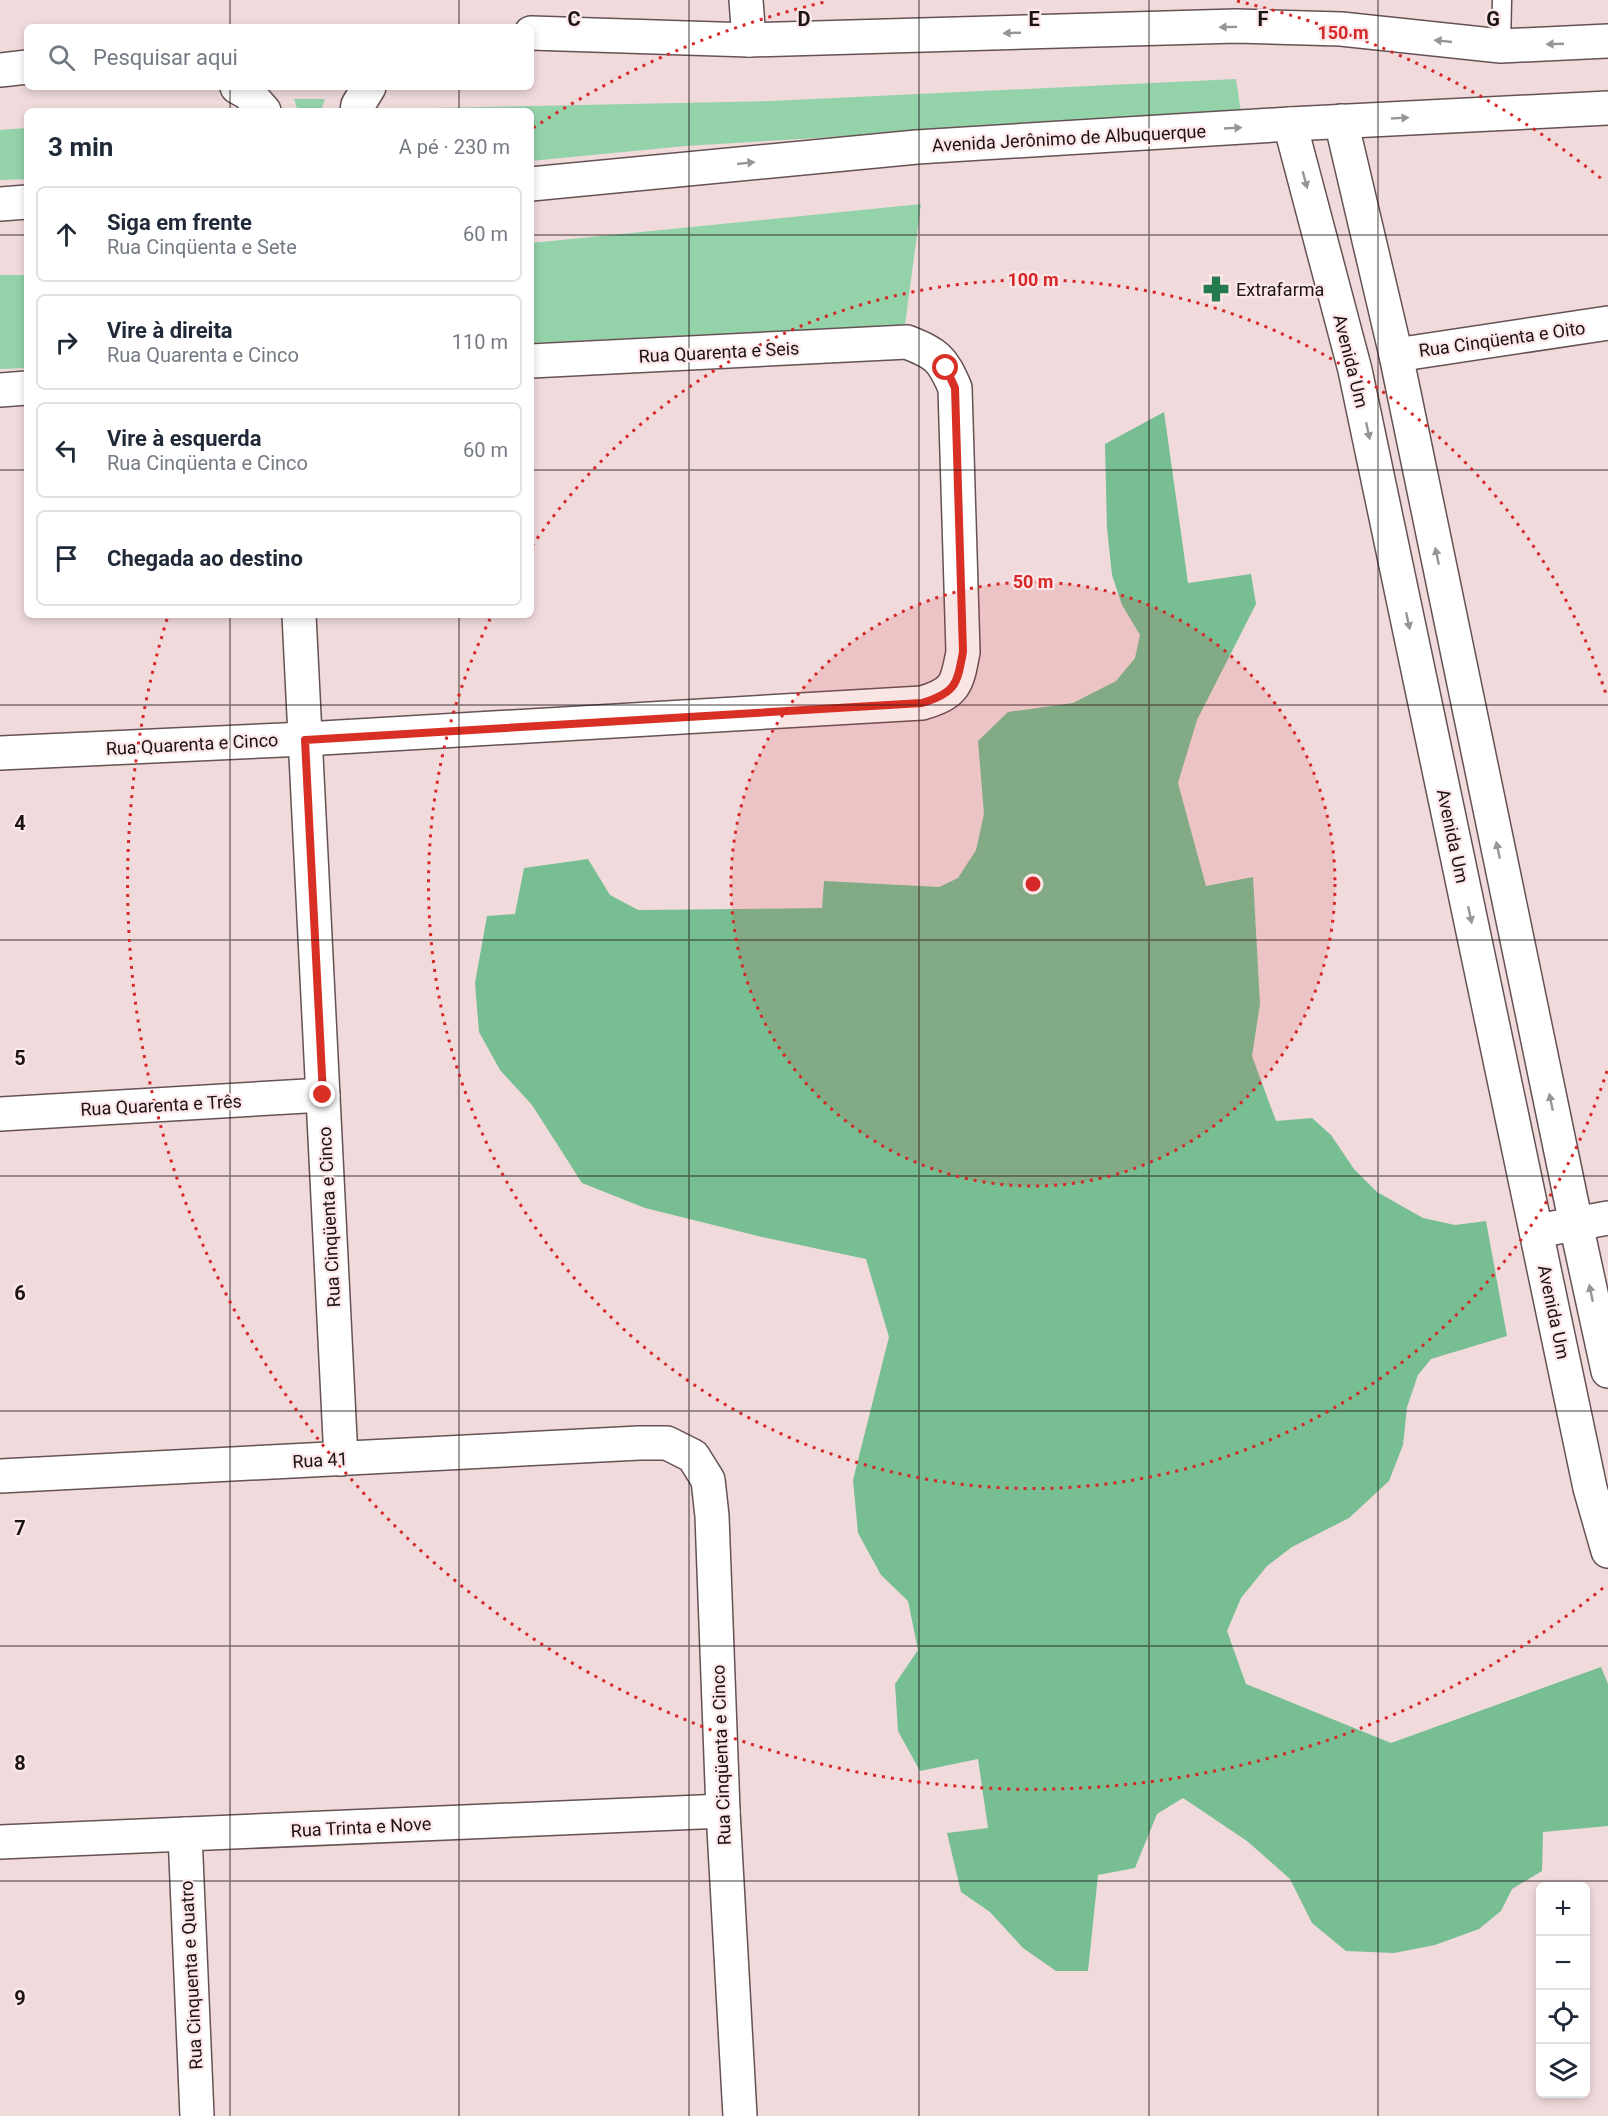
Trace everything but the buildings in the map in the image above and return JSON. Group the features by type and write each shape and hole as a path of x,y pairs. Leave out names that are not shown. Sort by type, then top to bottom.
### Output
{"street":[{"path":"746,0 749,40"},
{"path":"534,50 749,40 1236,26 1341,29 1501,46 1608,41"},
{"path":"534,33 749,40"},
{"path":"0,70 24,67"},
{"path":"0,79 24,79"},
{"path":"242,90 261,108"},
{"path":"358,108 367,90"},
{"name":"Avenida Jerônimo de Albuquerque","path":"534,184 917,147 1341,121 1608,108"},
{"path":"1341,121 1396,355 1608,1371"},
{"name":"Avenida Um","path":"1290,124 1355,370 1590,1488 1608,1551"},
{"path":"534,172 688,169"},
{"path":"0,204 24,203"},
{"name":"Rua Cinqüenta e Oito","path":"1396,355 1608,323"},
{"name":"Rua Quarenta e Seis","path":"534,361 907,342 933,353 946,368 955,388 963,652 957,681 941,697 922,703"},
{"path":"0,390 24,388"},
{"name":"Rua Cinqüenta e Cinco","path":"299,618 341,1459"},
{"name":"Rua Quarenta e Cinco","path":"0,753 305,740 922,703"},
{"name":"Rua Quarenta e Três","path":"0,1114 323,1095"},
{"path":"1537,1231 1608,1218"},
{"name":"Rua Cinqüenta e Cinco","path":"639,1443 667,1443 693,1456 708,1480 712,1516 723,1811 740,2116"},
{"name":"Rua 41","path":"0,1476 639,1443"},
{"name":"Rua Trinta e Nove","path":"0,1842 723,1811"},
{"name":"Rua Cinquenta e Quatro","path":"185,1834 197,2116"}],"lane":[{"path":"1501,46 1502,0"}],"green space":[{"path":"1236,79 1241,112 685,146 534,161 534,108 432,108 771,101"},
{"path":"294,99 325,99 322,108 297,108"},
{"path":"24,128 24,179 0,180 0,130"},
{"path":"921,204 905,325 534,343 534,243"},
{"path":"0,275 24,275 24,368 0,369"},
{"path":"1164,412 1188,583 1251,574 1256,604 1197,720 1178,783 1206,886 1253,877 1260,1004 1252,1056 1276,1121 1312,1118 1331,1135 1354,1169 1377,1192 1423,1218 1455,1225 1486,1221 1507,1336 1431,1359 1418,1375 1407,1407 1403,1445 1389,1481 1349,1518 1292,1547 1267,1566 1241,1598 1227,1631 1246,1684 1391,1743 1601,1667 1608,1684 1608,1826 1543,1832 1542,1871 1512,1889 1501,1911 1479,1929 1435,1945 1394,1953 1346,1951 1312,1923 1290,1879 1247,1841 1183,1798 1157,1814 1135,1868 1098,1875 1088,1971 1056,1971 1023,1948 990,1912 961,1892 947,1833 988,1828 978,1759 920,1771 898,1731 895,1684 918,1650 908,1601 881,1575 858,1533 853,1480 889,1337 866,1259 762,1237 645,1208 582,1183 532,1105 500,1070 479,1032 475,983 487,916 515,914 524,868 588,859 610,895 638,910 822,908 824,881 939,887 958,878 976,850 984,814 978,741 1008,712 1073,703 1116,681 1135,658 1140,635 1122,605 1112,575 1107,528 1105,444"}],"place":[{"name":"Extrafarma","path":"1216,289"}],"route":[{"path":"323,1095 305,740 922,703 941,697 957,681 963,652 955,388 946,368"}]}
